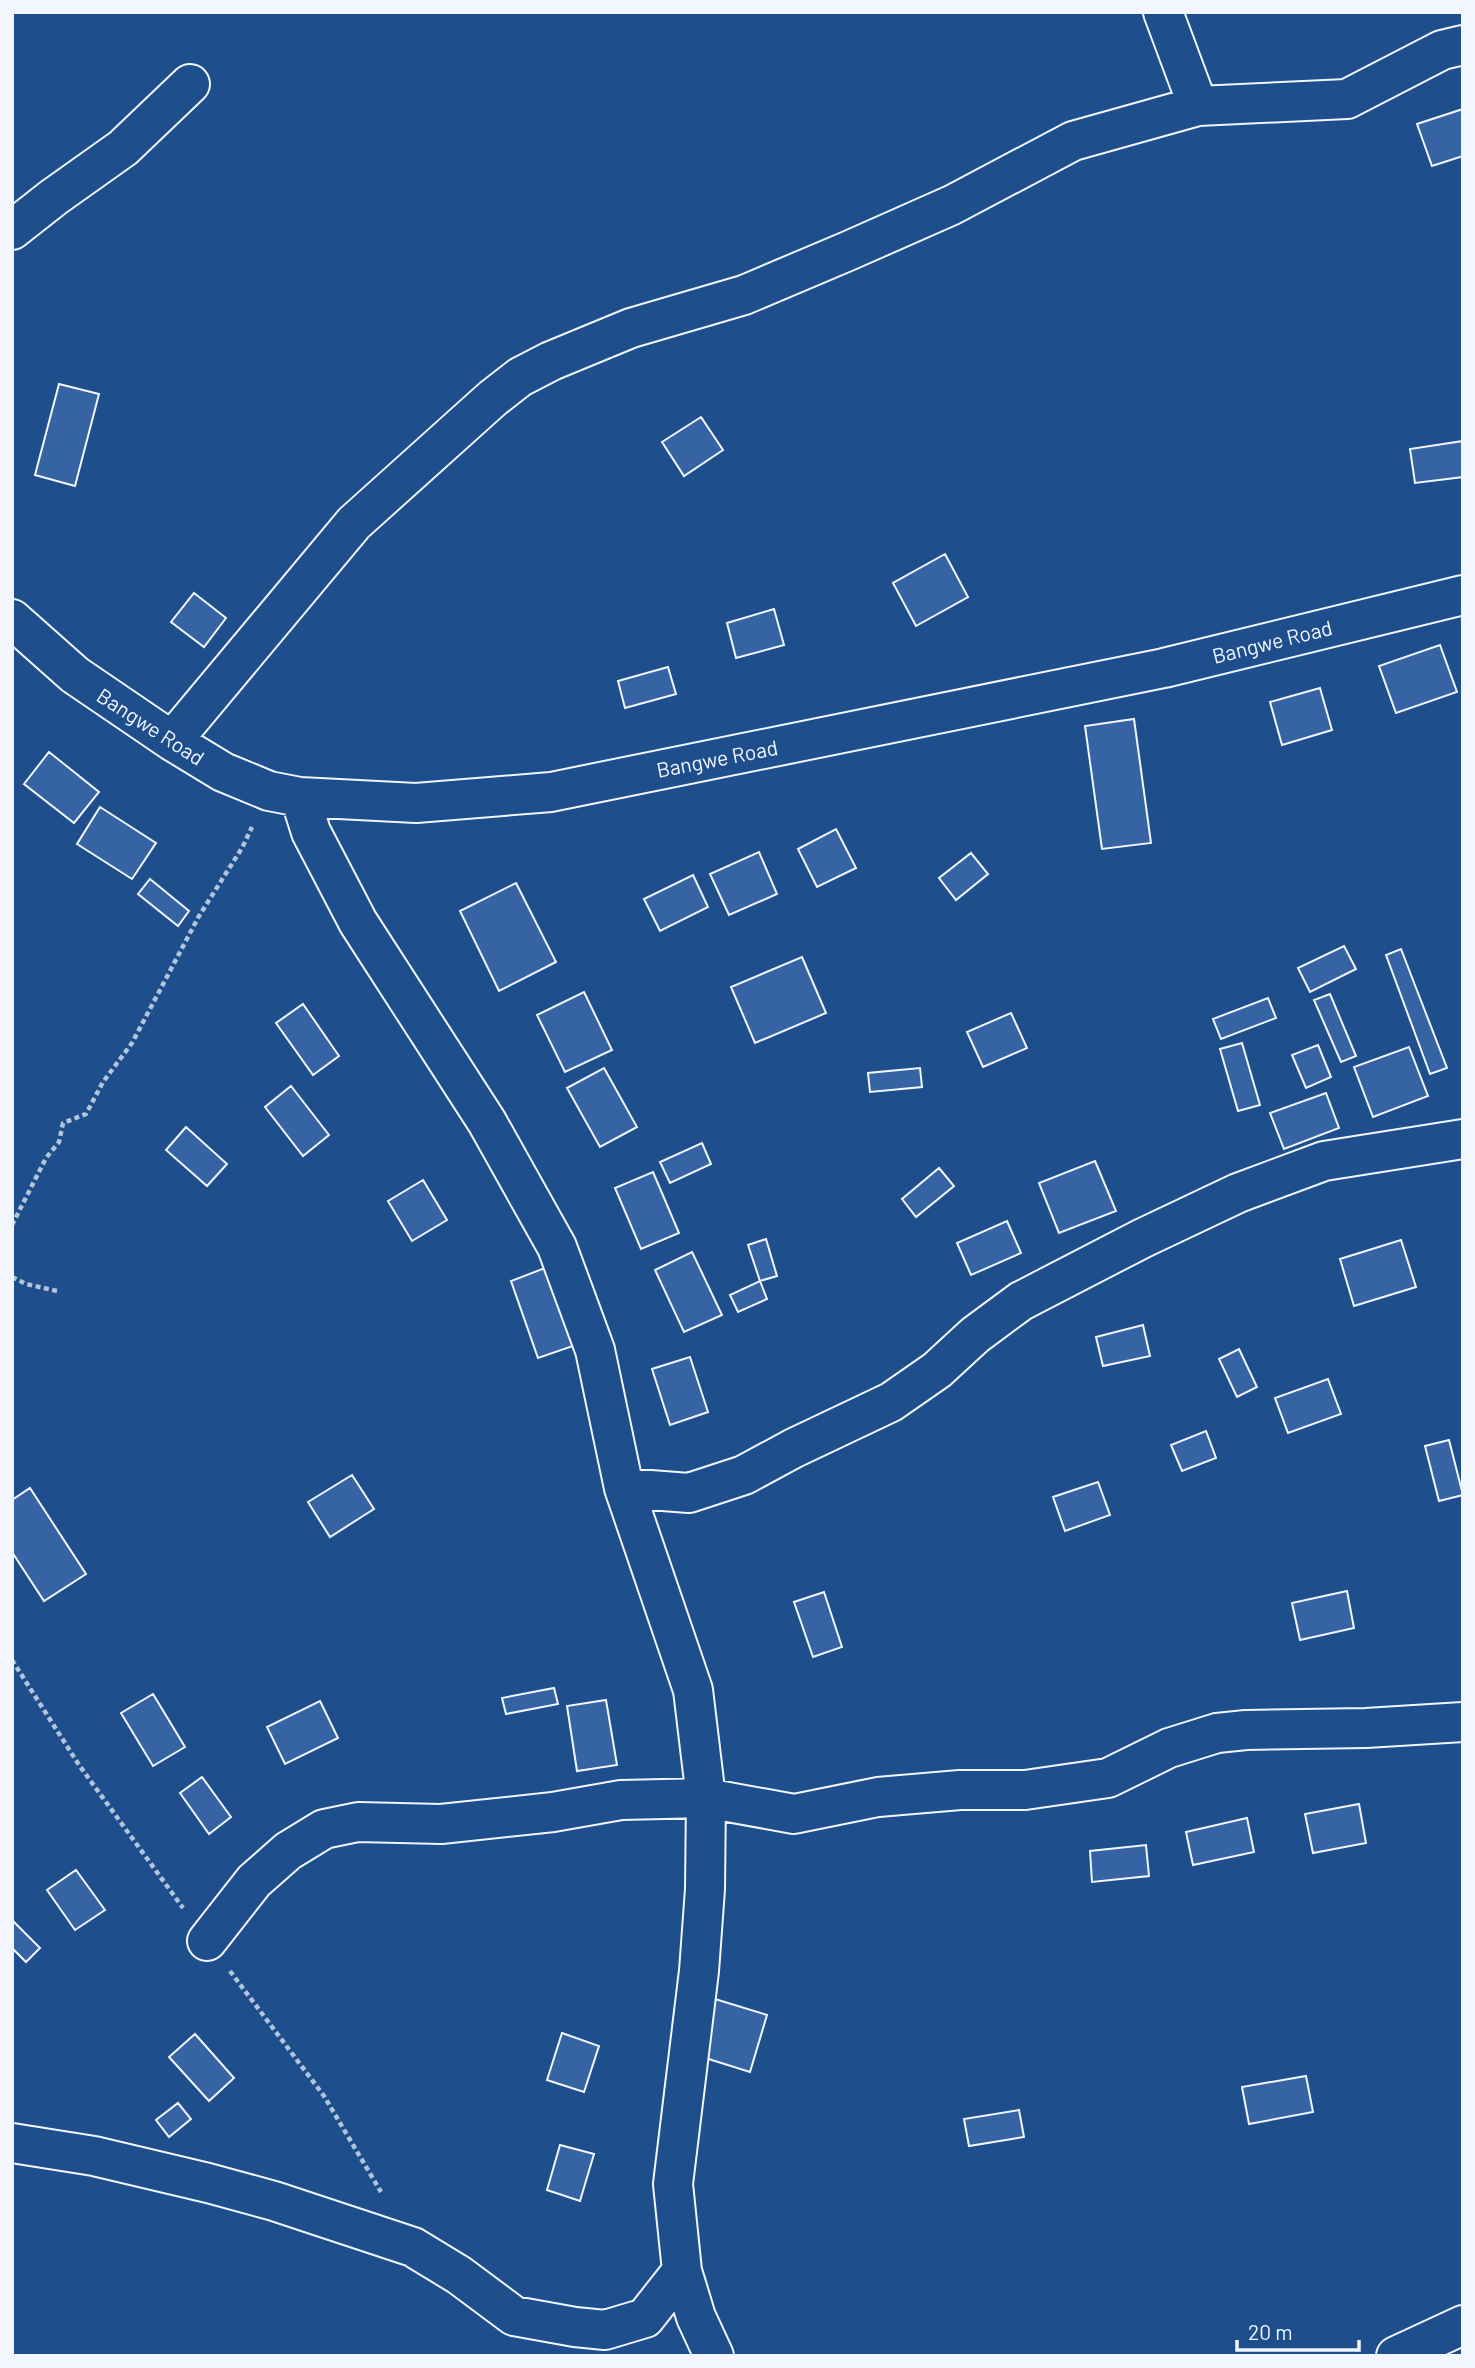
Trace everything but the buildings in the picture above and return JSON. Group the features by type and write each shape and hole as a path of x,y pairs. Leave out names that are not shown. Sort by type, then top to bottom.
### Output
{"street":[{"path":"1163,12 1198,106"},
{"path":"172,741 354,523 520,377 551,361 631,328 744,295 848,251 952,205 1073,141 1198,106 1347,99 1442,50 1463,45"},
{"path":"12,230 123,148 190,84"},
{"name":"Bangwe Road","path":"12,620 75,676 223,772 285,794 416,803 551,792 1164,668 1463,595"},
{"path":"285,794 311,832 358,922 487,1122 557,1247 595,1350 624,1488 693,1690 706,1798 705,1889 699,1971 673,2184 682,2271 696,2317 714,2356"},
{"path":"624,1488 689,1493 744,1475 891,1402 937,1370 975,1335 1021,1301 1238,1193 1324,1161 1463,1139"},
{"path":"207,1941 254,1881 288,1851 324,1829 358,1822 441,1824 553,1812 621,1800 706,1798 794,1814 878,1797 960,1790 1025,1790 1108,1778 1169,1748 1217,1733 1366,1728 1463,1721"},
{"path":"12,2143 93,2156 274,2201 413,2247 459,2275 514,2316 575,2328 606,2330 645,2318 682,2271"},
{"path":"1396,2356 1456,2338"}],"path":[{"path":"12,1225 47,1158 59,1142 63,1124 86,1114 103,1082 132,1043 199,916 242,848 285,794"},
{"path":"12,1277 26,1284 57,1292"}]}
